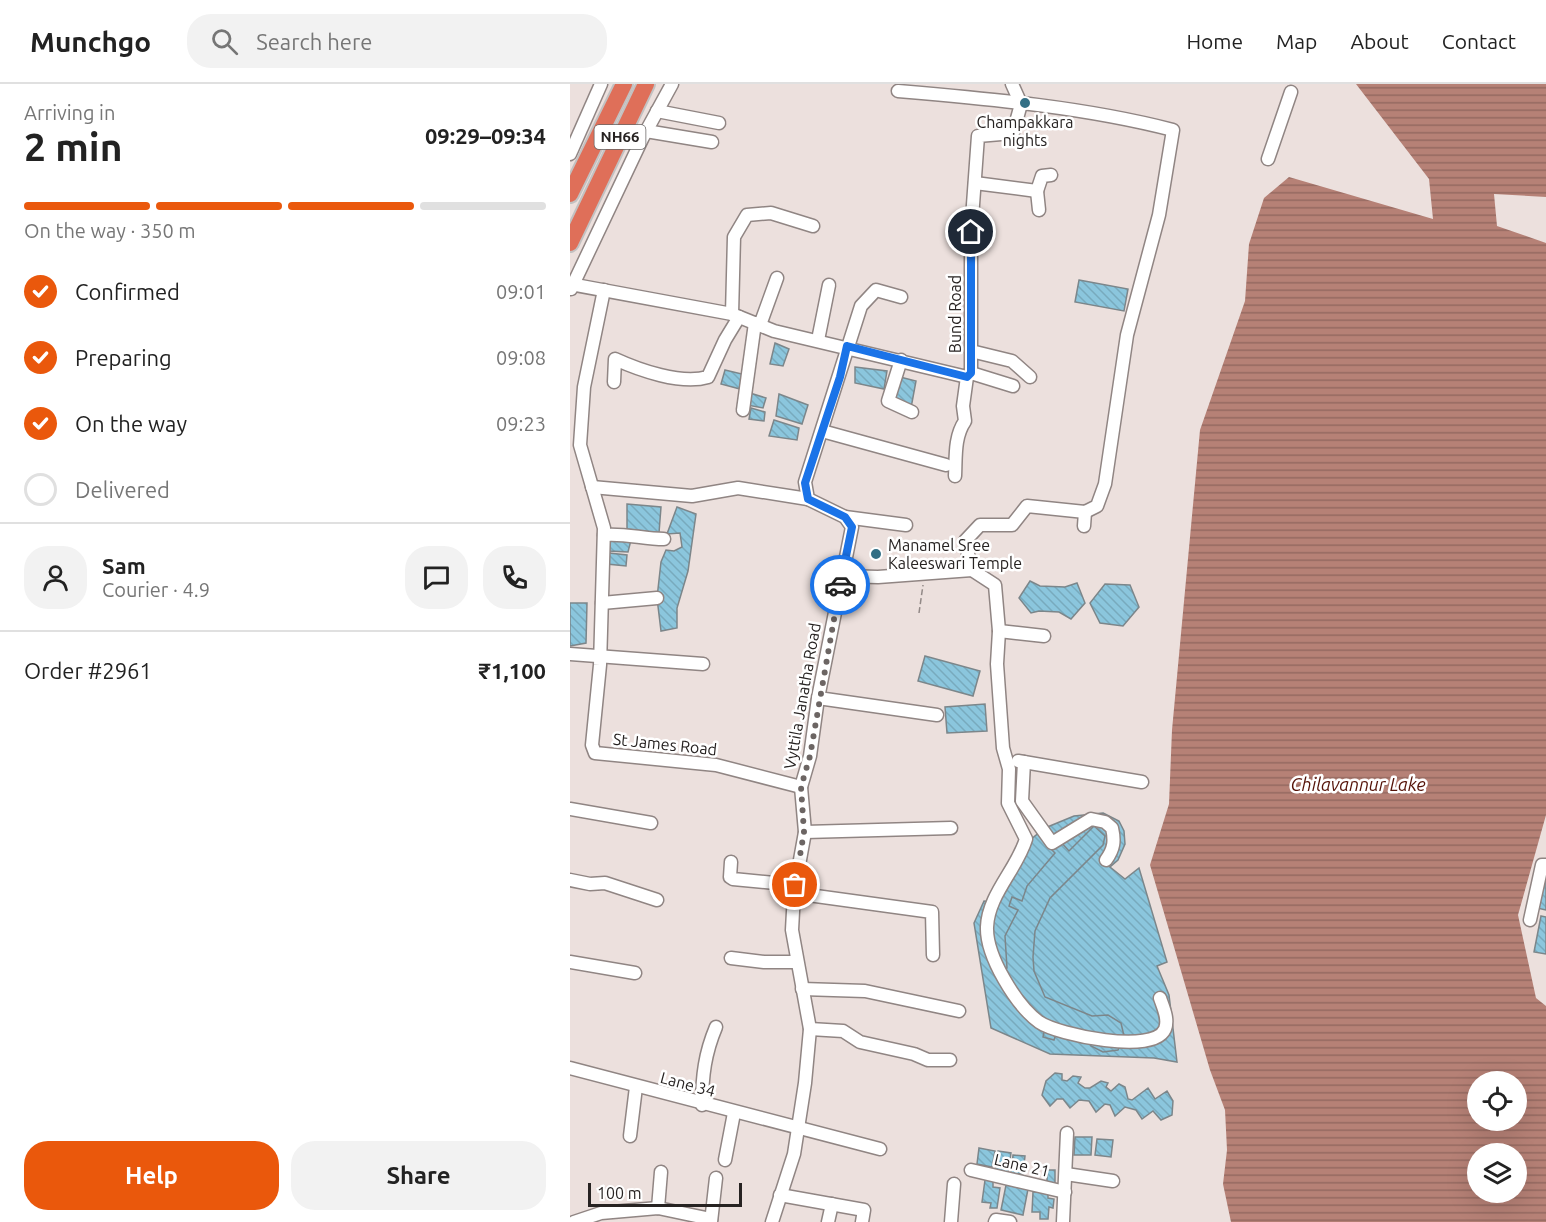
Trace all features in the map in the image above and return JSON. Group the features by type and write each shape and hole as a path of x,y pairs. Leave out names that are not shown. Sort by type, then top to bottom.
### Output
{"highway":[{"name":"NH66","path":"570,194 624,84"},
{"name":"NH66","path":"570,243 646,84"}],"street":[{"path":"570,154 601,84"},
{"path":"571,286 672,84"},
{"path":"1012,84 1021,104"},
{"path":"898,91 1021,104 1130,119 1173,130 1159,215 1127,335 1105,484 1097,506 1085,512 1027,506 1012,525 980,525 965,541 972,570"},
{"path":"1268,159 1291,92"},
{"name":"Bund Road","path":"571,286 736,315 758,324 818,340 969,375 971,232 978,136 1013,133 1021,104"},
{"path":"657,111 720,123"},
{"path":"646,132 712,142"},
{"path":"1038,210 1037,191 1042,176 1051,175"},
{"path":"975,183 1037,191"},
{"path":"614,382 615,359 668,375 699,380 708,377 736,315 734,237 747,214 771,213 813,226"},
{"path":"742,410 758,324 777,278"},
{"path":"818,340 819,325 824,316 822,312 829,285"},
{"path":"808,499 805,483 861,306 876,290 901,297"},
{"name":"St James Road","path":"604,291 584,387 580,445 604,535 600,657 592,745 595,753 716,765 801,787"},
{"path":"971,351 1012,361 1030,377"},
{"path":"901,360 888,401 912,412"},
{"path":"955,476 956,450 961,427 966,421 963,406 969,375 1013,387"},
{"path":"822,431 946,465"},
{"path":"591,487 692,496 738,488 808,499 845,517 906,525"},
{"path":"1084,526 1085,512"},
{"name":"Vyttila Janatha Road","path":"772,1222 794,1154 810,1029 792,930 794,889 804,832 801,787 810,756 818,698 852,527 845,517"},
{"path":"604,535 664,539"},
{"path":"842,576 878,577 972,570 995,585 999,631 997,664 1004,748 1008,759 1009,809 1026,839 994,901 987,927 1000,973 1039,1022 1067,1034 1139,1042 1160,1035 1166,1028 1166,1016 1160,998"},
{"path":"602,603 657,598"},
{"path":"999,631 1044,636"},
{"path":"570,654 703,664"},
{"path":"818,698 938,715"},
{"path":"1008,759 1142,783"},
{"path":"1024,762 1022,801 1053,843 1091,819 1105,822 1112,828 1114,840 1112,852 1106,860"},
{"path":"570,809 651,823"},
{"path":"804,832 951,828"},
{"path":"731,862 730,877 733,879 932,912 933,955"},
{"path":"1530,920 1542,865 1546,865"},
{"path":"570,880 590,884 605,882 657,900"},
{"path":"731,958 764,962 797,962"},
{"path":"570,962 635,973"},
{"path":"802,989 865,992 959,1011"},
{"path":"702,1105 703,1069 708,1046 716,1027"},
{"path":"810,1029 843,1031 860,1042 914,1054 928,1060 950,1060"},
{"name":"Lane 34","path":"570,1068 702,1105 880,1149"},
{"path":"630,1136 636,1087"},
{"path":"724,1160 734,1113"},
{"path":"1063,1222 1067,1132"},
{"name":"Lane 21","path":"972,1170 1065,1192"},
{"path":"658,1208 661,1172"},
{"path":"1066,1174 1113,1181"},
{"path":"574,1222 601,1213 658,1208 711,1220 716,1178"},
{"path":"951,1222 954,1184"},
{"path":"780,1195 864,1210 862,1222"},
{"path":"828,1222 832,1204"},
{"path":"995,1222 996,1220 1010,1222"}],"path":[{"path":"919,614 925,572"}],"water":[{"name":"Chilavannur Lake","path":"1356,84 1546,84 1546,197 1494,194 1497,226 1546,243 1546,815 1518,915 1536,998 1546,1006 1546,1222 1231,1222 1223,1184 1227,1150 1225,1110 1210,1070 1150,865 1169,804 1172,730 1200,430 1245,301 1249,244 1264,198 1289,177 1433,219 1429,179"}],"building":[{"path":"1079,280 1128,289 1124,311 1075,302"},
{"path":"775,343 789,349 783,366 770,364"},
{"path":"855,367 887,371 884,389 855,383"},
{"path":"725,370 742,374 740,389 721,384"},
{"path":"900,377 916,381 911,408 894,403"},
{"path":"750,393 766,398 763,408 747,405"},
{"path":"779,394 808,405 802,424 776,416"},
{"path":"751,408 765,412 764,421 749,419"},
{"path":"774,420 799,428 797,440 769,436"},
{"path":"627,504 661,507 659,533 627,529"},
{"path":"677,507 696,514 688,571 677,608 677,628 661,631 657,598 661,562 666,550 674,551 682,547 680,533 667,534"},
{"path":"610,539 631,540 628,552 609,551"},
{"path":"609,553 627,555 626,566 607,564"},
{"path":"1030,581 1040,586 1065,587 1077,583 1085,603 1071,619 1059,612 1031,613 1019,598"},
{"path":"1105,584 1130,585 1139,607 1123,626 1100,623 1090,603"},
{"path":"570,603 587,603 586,643 570,646"},
{"path":"925,656 980,671 973,696 918,681"},
{"path":"985,704 987,731 947,733 945,707"},
{"path":"1103,813 1119,821 1124,831 1125,844 1118,860 1110,867 1125,879 1139,868 1167,962 1157,966 1169,995 1177,1062 1154,1058 1050,1054 991,1028 974,923 984,901 996,902 1030,840 1045,828 1074,816"},
{"path":"1094,826 1105,836 1103,845 1050,898 1035,931 1033,957 1034,971 1045,997 1092,1016 1108,1015 1121,1023 1124,1036 1118,1050 1103,1052 1091,1046 1087,1038 1058,1028 1054,1040 1043,1037 1046,1023 1007,981 1002,970 1007,968 1005,936 1018,910 1009,906 1012,897 1022,901 1027,886 1055,853 1052,850 1060,841 1069,851"},
{"path":"1546,869 1546,910 1537,908"},
{"path":"1541,916 1546,917 1546,954 1534,952"},
{"path":"1055,1073 1062,1074 1062,1080 1067,1081 1073,1076 1081,1077 1078,1083 1085,1088 1090,1088 1101,1081 1108,1083 1106,1087 1111,1091 1119,1084 1125,1087 1128,1099 1132,1100 1148,1088 1155,1099 1167,1091 1173,1101 1172,1115 1161,1120 1153,1111 1142,1119 1136,1110 1125,1107 1115,1116 1110,1105 1105,1104 1096,1112 1089,1101 1079,1100 1070,1108 1063,1099 1057,1099 1050,1106 1042,1095 1046,1081"},
{"path":"1075,1137 1092,1137 1091,1155 1074,1155"},
{"path":"1097,1139 1113,1140 1111,1157 1095,1155"},
{"path":"979,1148 995,1151 992,1167 977,1164"},
{"path":"998,1151 1011,1153 1008,1172 995,1170"},
{"path":"1013,1155 1025,1156 1023,1174 1011,1173"},
{"path":"1047,1170 1055,1170 1055,1184 1047,1183"},
{"path":"985,1180 993,1181 993,1187 1000,1188 997,1208 990,1208 991,1203 982,1202"},
{"path":"1006,1185 1028,1189 1023,1215 1001,1210"},
{"path":"1033,1192 1048,1192 1048,1198 1054,1199 1053,1208 1049,1207 1048,1219 1040,1219 1040,1212 1032,1212"}],"way so far":[{"path":"795,885 804,832 801,787 810,756 818,698 840,585"}],"place":[{"name":"Champakkara nights","path":"1025,103"},
{"name":"Manamel Sree Kaleeswari Temple","path":"876,554"}],"route":[{"path":"840,585 852,527 845,517 808,499 805,483 840,377 847,346 967,377 971,373 971,232"}]}
